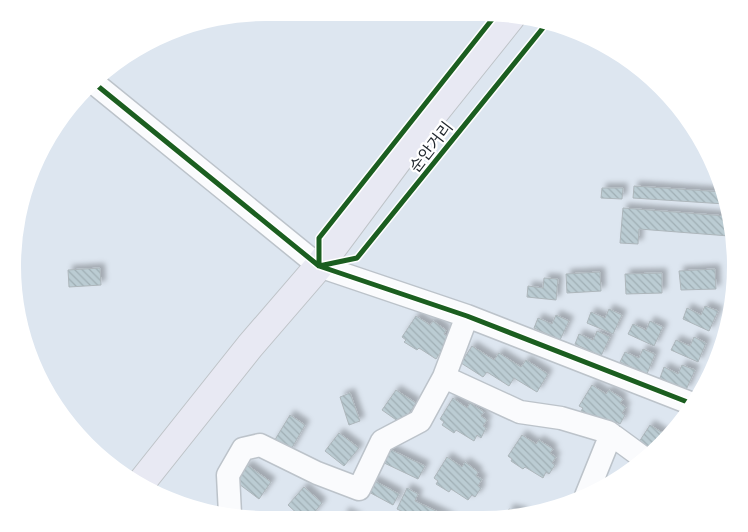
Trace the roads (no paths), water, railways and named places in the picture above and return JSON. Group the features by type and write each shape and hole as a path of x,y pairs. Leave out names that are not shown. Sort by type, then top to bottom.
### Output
{"main road":[{"name":"순안거리","path":"145,478 250,346 319,266 415,137 507,23"},
{"name":"순안거리","path":"319,266 369,225 526,25"}],"street":[{"path":"99,87 319,266 467,316 686,402"},
{"path":"230,508 228,475 244,450 260,445 317,473 359,488 382,442 420,421 444,377 467,316"},
{"path":"444,377 520,412 561,418 611,434 639,454"},
{"path":"590,486 611,434"}]}
